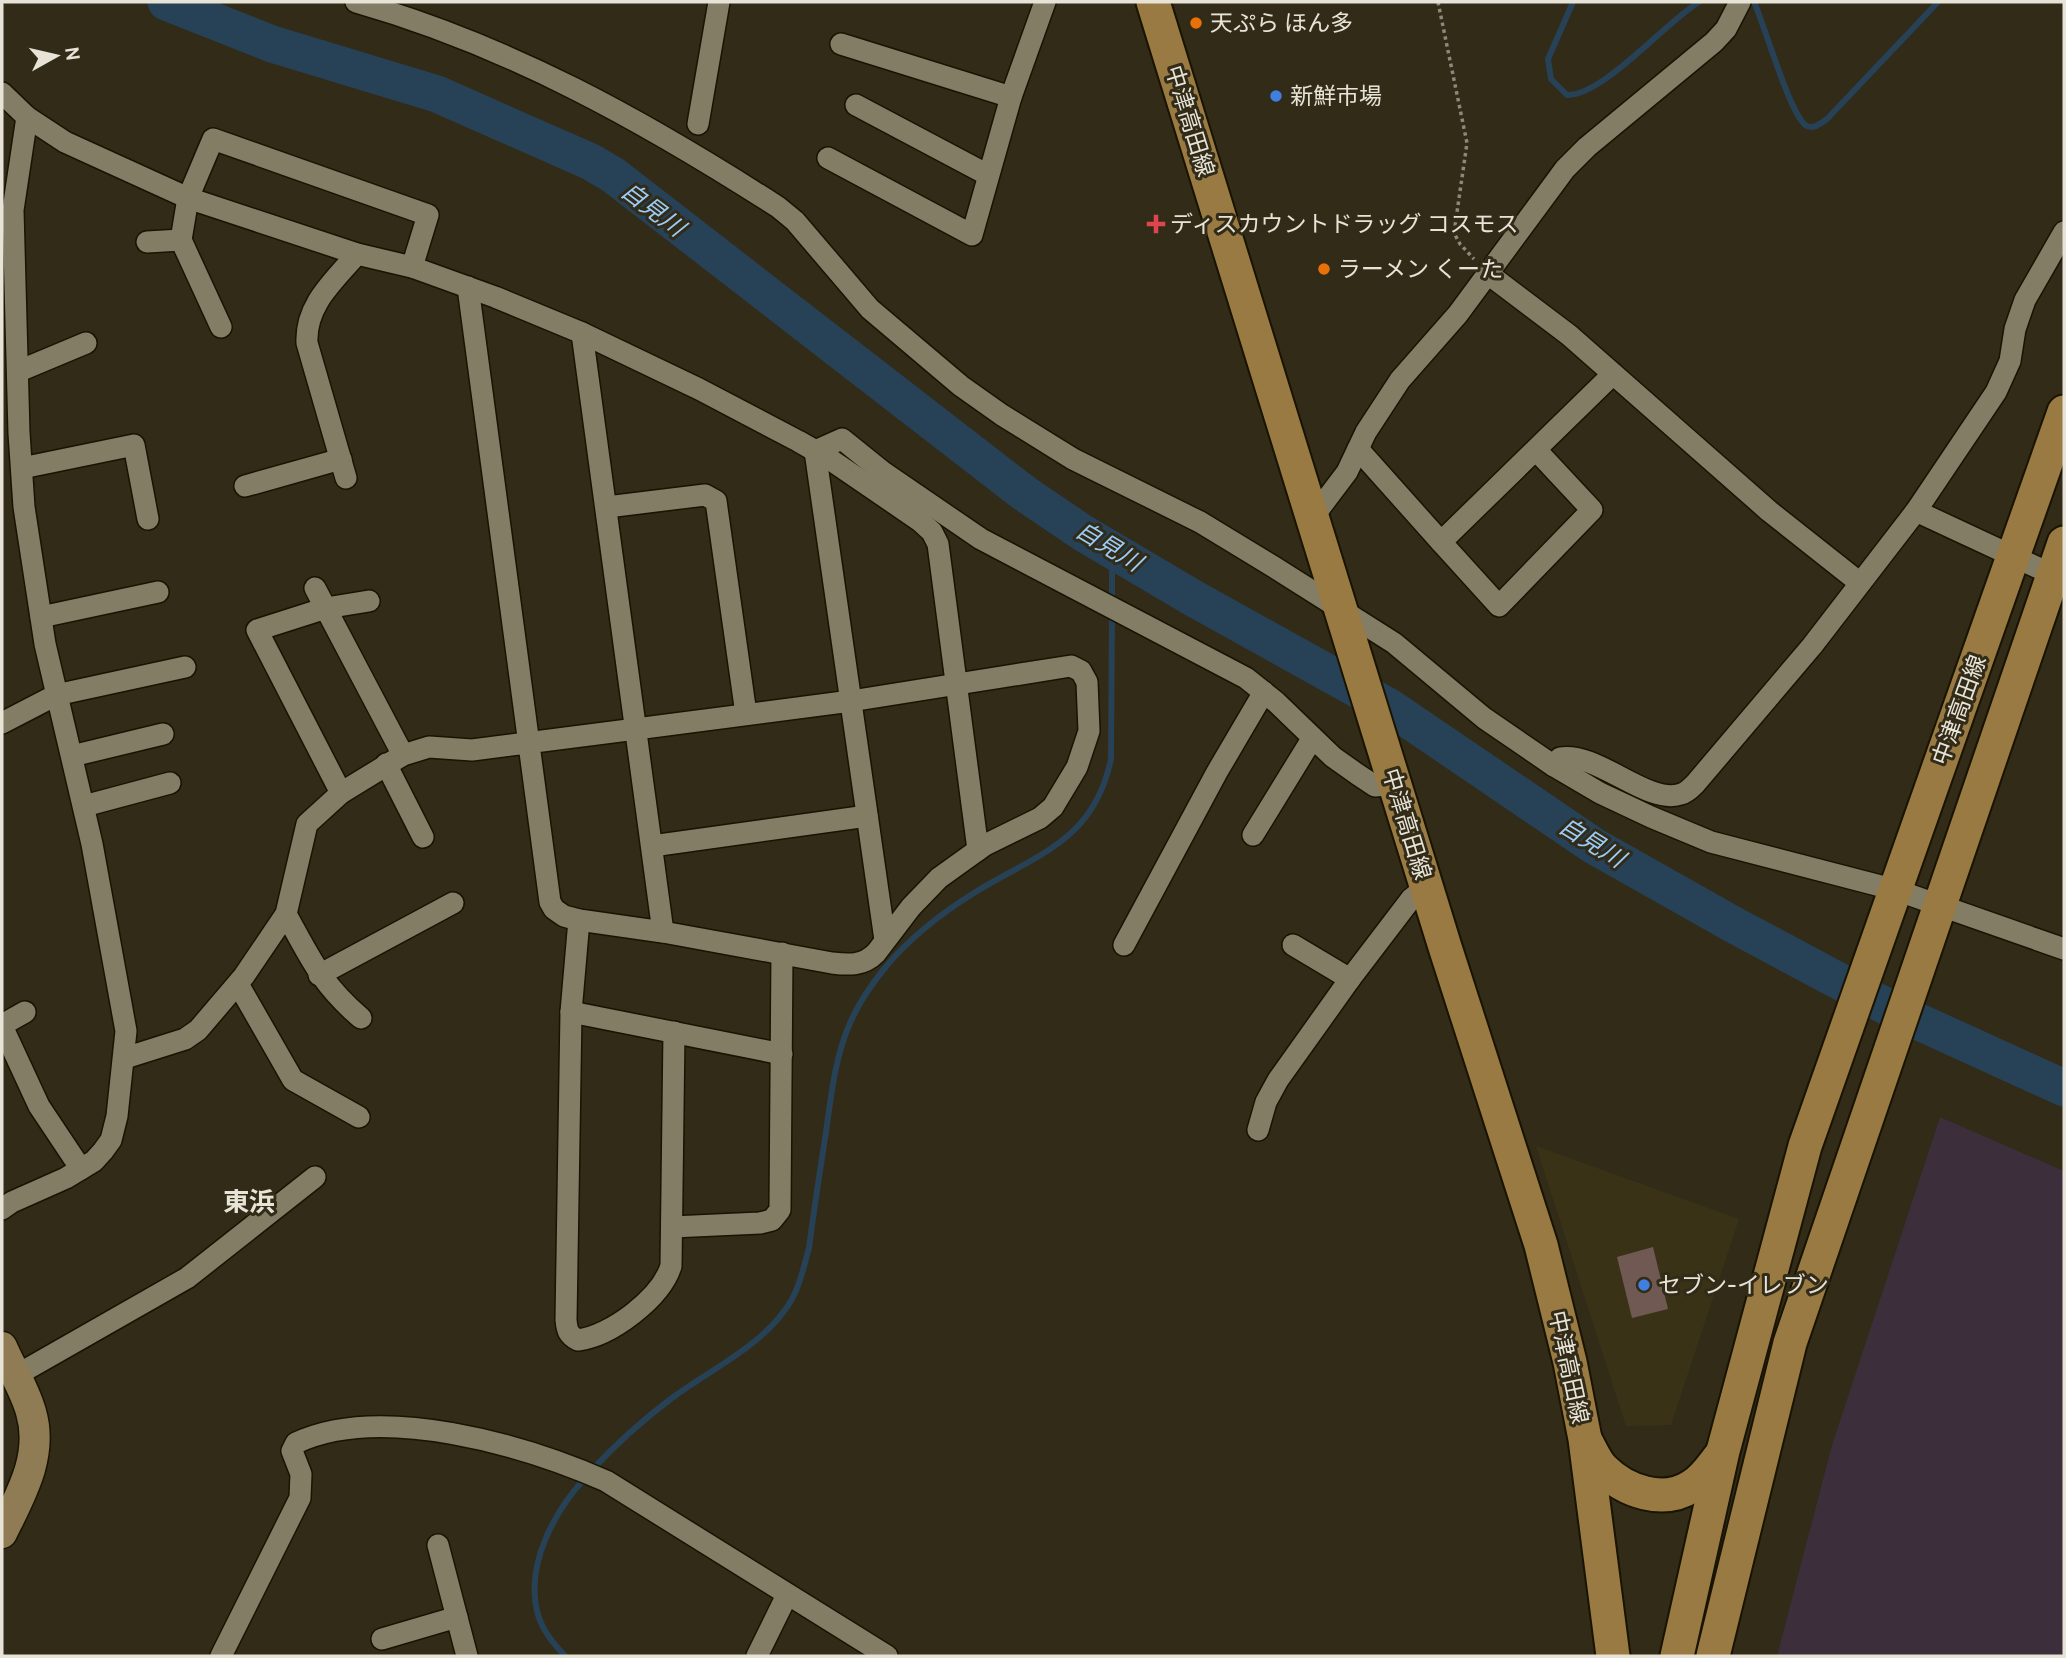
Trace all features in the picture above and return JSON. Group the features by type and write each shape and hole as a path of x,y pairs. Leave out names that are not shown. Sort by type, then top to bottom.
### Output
{"main road":[{"name":"中津高田線","path":"1153,2 1426,887 1541,1245 1570,1362 1585,1439 1613,1656"},
{"name":"中津高田線","path":"1677,1656 1723,1451 1805,1146 2064,412"},
{"name":"中津高田線","path":"1713,1656 1790,1343 1884,1068 2059,578 2064,542"},
{"path":"1585,1439 1602,1468 1632,1490 1662,1495 1690,1487 1707,1472 1723,1451"},
{"path":"1700,1656 1713,1610 1739,1547"}],"street":[{"path":"356,2 462,36 540,71 653,129 755,192 795,221 870,309 961,386 1073,459 1226,536 1344,622 1394,643 1483,718 1600,793 1712,842 1896,890 2064,949"},
{"path":"698,124 719,2"},
{"path":"828,158 972,235 1011,97 1045,2"},
{"path":"1313,517 1347,472 1400,380 1458,314 1554,183 1576,157 1714,42 1726,29 1740,2"},
{"path":"841,44 1011,97"},
{"path":"2,93 27,117 65,142 188,198 357,254 412,267 582,333 743,411 815,451 920,521 932,532 938,544 978,850"},
{"path":"856,105 988,175"},
{"path":"2,1209 94,1161 111,1140 117,1116 127,1031 84,806 56,695 29,552 22,468 13,210 27,117"},
{"path":"221,327 181,240 188,198 213,139 428,215 412,267"},
{"path":"1554,766 1560,758 1580,758 1657,793 1680,795 1687,791 1812,646 1916,511 1996,392 2010,361 2015,329 2025,300 2064,232"},
{"path":"147,242 181,240"},
{"path":"245,486 344,468 307,343 306,329 318,300 357,254"},
{"path":"1487,273 1569,335 1769,511 1860,583"},
{"path":"125,1058 185,1039 198,1030 238,984 286,914 307,824 341,793 394,759 429,747 472,750 529,743 851,701 1071,666 1081,671 1087,682 1090,722 1088,739 1072,776 1053,807 1040,818 978,850 932,884 869,960 848,965 579,920 564,916 554,909 550,902 529,743 468,287"},
{"path":"582,333 663,932"},
{"path":"19,371 86,343"},
{"path":"1441,542 1613,374"},
{"path":"815,451 842,439 883,472 981,540 1223,664 1264,692 1333,757 1376,786 1394,783"},
{"path":"22,468 134,444 148,519"},
{"path":"1358,449 1499,606 1592,510 1537,450"},
{"path":"815,451 885,940"},
{"path":"607,507 705,495 716,501 746,714"},
{"path":"1916,511 2059,578"},
{"path":"315,588 394,759 423,837"},
{"path":"41,617 158,592"},
{"path":"341,793 257,630 326,608 369,601"},
{"path":"2,723 56,695 185,667"},
{"path":"1124,945 1217,772 1264,692"},
{"path":"72,756 163,734"},
{"path":"1253,835 1312,739"},
{"path":"84,806 170,783"},
{"path":"652,846 867,816"},
{"path":"1258,1130 1266,1102 1278,1080 1411,899 1426,887"},
{"path":"319,975 453,903"},
{"path":"286,914 319,975 331,991 361,1018"},
{"path":"579,920 570,1012 566,1320 570,1336 578,1340 594,1336 631,1314 660,1289 667,1279 671,1266 674,1032"},
{"path":"1293,946 1350,979"},
{"path":"672,1227 761,1223 772,1220 780,1210 782,953"},
{"path":"238,984 293,1080 359,1117"},
{"path":"25,1012 2,1026 39,1106 81,1169"},
{"path":"570,1012 782,1054"},
{"path":"15,1376 187,1278 315,1177"},
{"path":"2,1347 32,1413 35,1442 29,1479 2,1532"},
{"path":"221,1656 300,1498 301,1474 292,1451 296,1443 331,1432 380,1427 425,1430 517,1448 567,1464 606,1481 887,1656"},
{"path":"438,1545 467,1656"},
{"path":"757,1656 787,1595"},
{"path":"382,1639 457,1617"}],"path":[{"path":"1438,2 1466,143 1454,233 1460,244 1487,273"}],"shaded area":[{"path":"1940,1117 2064,1171 2064,1656 1777,1656 1832,1445"},
{"path":"1536,1146 1739,1219 1671,1425 1626,1426"}],"building":[{"path":"1653,1247 1668,1309 1632,1318 1617,1257"}],"waterway":[{"name":"自見川","path":"166,2 272,44 437,94 591,162 613,175 1024,493 1083,533 1193,598 1391,708 1594,846 1895,1011 2064,1088"},
{"path":"1573,2 1548,59 1551,79 1567,95 1582,92 1598,84 1699,2"},
{"path":"1754,2 1793,107 1801,120 1807,126 1813,127 1827,119 1938,2"},
{"path":"1112,551 1112,601"},
{"path":"592,1470 661,1406 754,1342 781,1315 792,1299 809,1248 837,1063 853,1016 879,975 915,936 939,917 977,891 1043,854 1078,826 1092,808 1103,786 1111,759 1112,612"},
{"path":"565,1656 541,1624 537,1611 535,1575 539,1557 553,1523 585,1478"}],"place":[{"name":"天ぷら ほん多","path":"1196,23"},
{"name":"新鮮市場","path":"1276,96"},
{"name":"ディスカウントドラッグ コスモス","path":"1156,224"},
{"name":"ラーメン くーた","path":"1324,269"},
{"name":"セブン-イレブン","path":"1644,1285"}],"district":[{"name":"東浜","path":"249,1202"}]}
